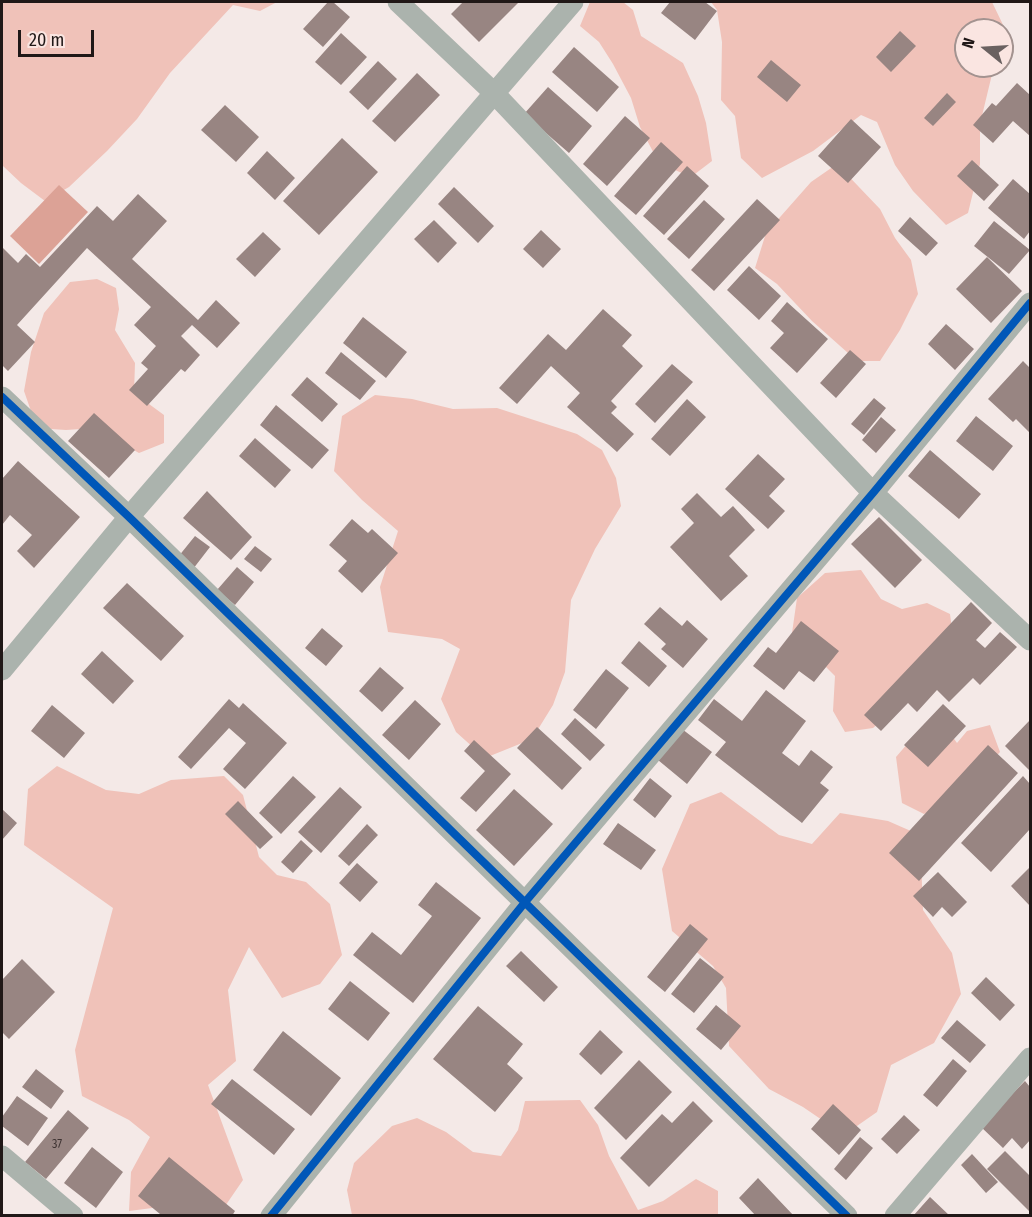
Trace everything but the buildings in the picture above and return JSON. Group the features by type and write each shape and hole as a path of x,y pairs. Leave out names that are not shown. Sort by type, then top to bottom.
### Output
{"street":[{"path":"398,2 493,92 873,493 1030,640"},
{"path":"2,670 129,517 493,92 573,2"},
{"path":"271,1215 526,901 873,493 1030,303"},
{"path":"2,397 526,901 847,1215"},
{"path":"895,1215 1030,1058"},
{"path":"2,1156 74,1215"}],"shaded area":[{"path":"2,2 277,2 260,11 233,5 170,73 137,119 107,151 69,187 45,201 3,166"},
{"path":"590,2 623,2 633,10 641,36 683,63 698,96 706,123 712,161 691,177 659,163 640,127 631,98 613,64 599,42 580,26"},
{"path":"711,2 992,2 1000,18 954,18 954,78 991,78 980,124 980,164 968,213 946,225 913,191 895,165 877,122 861,115 813,151 762,178 741,158 735,116 721,100 722,42 717,10"},
{"path":"837,164 880,209 895,238 911,260 918,294 900,330 880,361 857,361 812,321 777,284 755,268 766,233 811,182"},
{"path":"59,185 88,212 39,264 10,236"},
{"path":"97,279 116,288 119,309 115,330 135,363 134,393 164,415 164,443 139,453 95,428 51,429 32,414 24,391 31,352 44,313 70,282"},
{"path":"375,395 412,399 453,409 497,408 577,434 602,450 616,478 621,506 595,549 571,600 565,672 553,705 532,739 485,758 456,732 441,699 460,649 442,639 388,632 380,587 398,531 362,500 334,471 342,416"},
{"path":"861,570 881,599 902,609 927,603 950,614 954,645 902,704 873,728 845,732 833,711 835,676 792,633 797,598 825,573"},
{"path":"990,725 1000,752 958,798 924,814 902,803 896,757 921,728 945,726 957,743 967,731"},
{"path":"57,766 106,790 139,794 171,780 224,776 243,795 259,857 277,875 306,882 330,904 342,955 320,984 282,998 249,947 228,990 236,1061 208,1085 243,1180 219,1215 160,1207 129,1211 131,1172 150,1137 129,1120 82,1096 75,1050 113,908 24,845 28,789"},
{"path":"721,792 779,835 812,844 840,813 888,821 920,835 923,910 952,953 961,994 934,1043 891,1065 877,1112 844,1135 803,1107 769,1089 729,1046 726,988 713,966 672,931 662,869 690,804"},
{"path":"580,1100 598,1125 609,1156 638,1210 663,1201 696,1179 718,1191 718,1215 352,1215 347,1190 354,1163 392,1126 417,1118 446,1132 473,1152 501,1156 518,1130 525,1101"}],"cycle path":[{"path":"271,1216 526,901 873,493 1030,303"},
{"path":"2,397 129,517 847,1216"}]}
